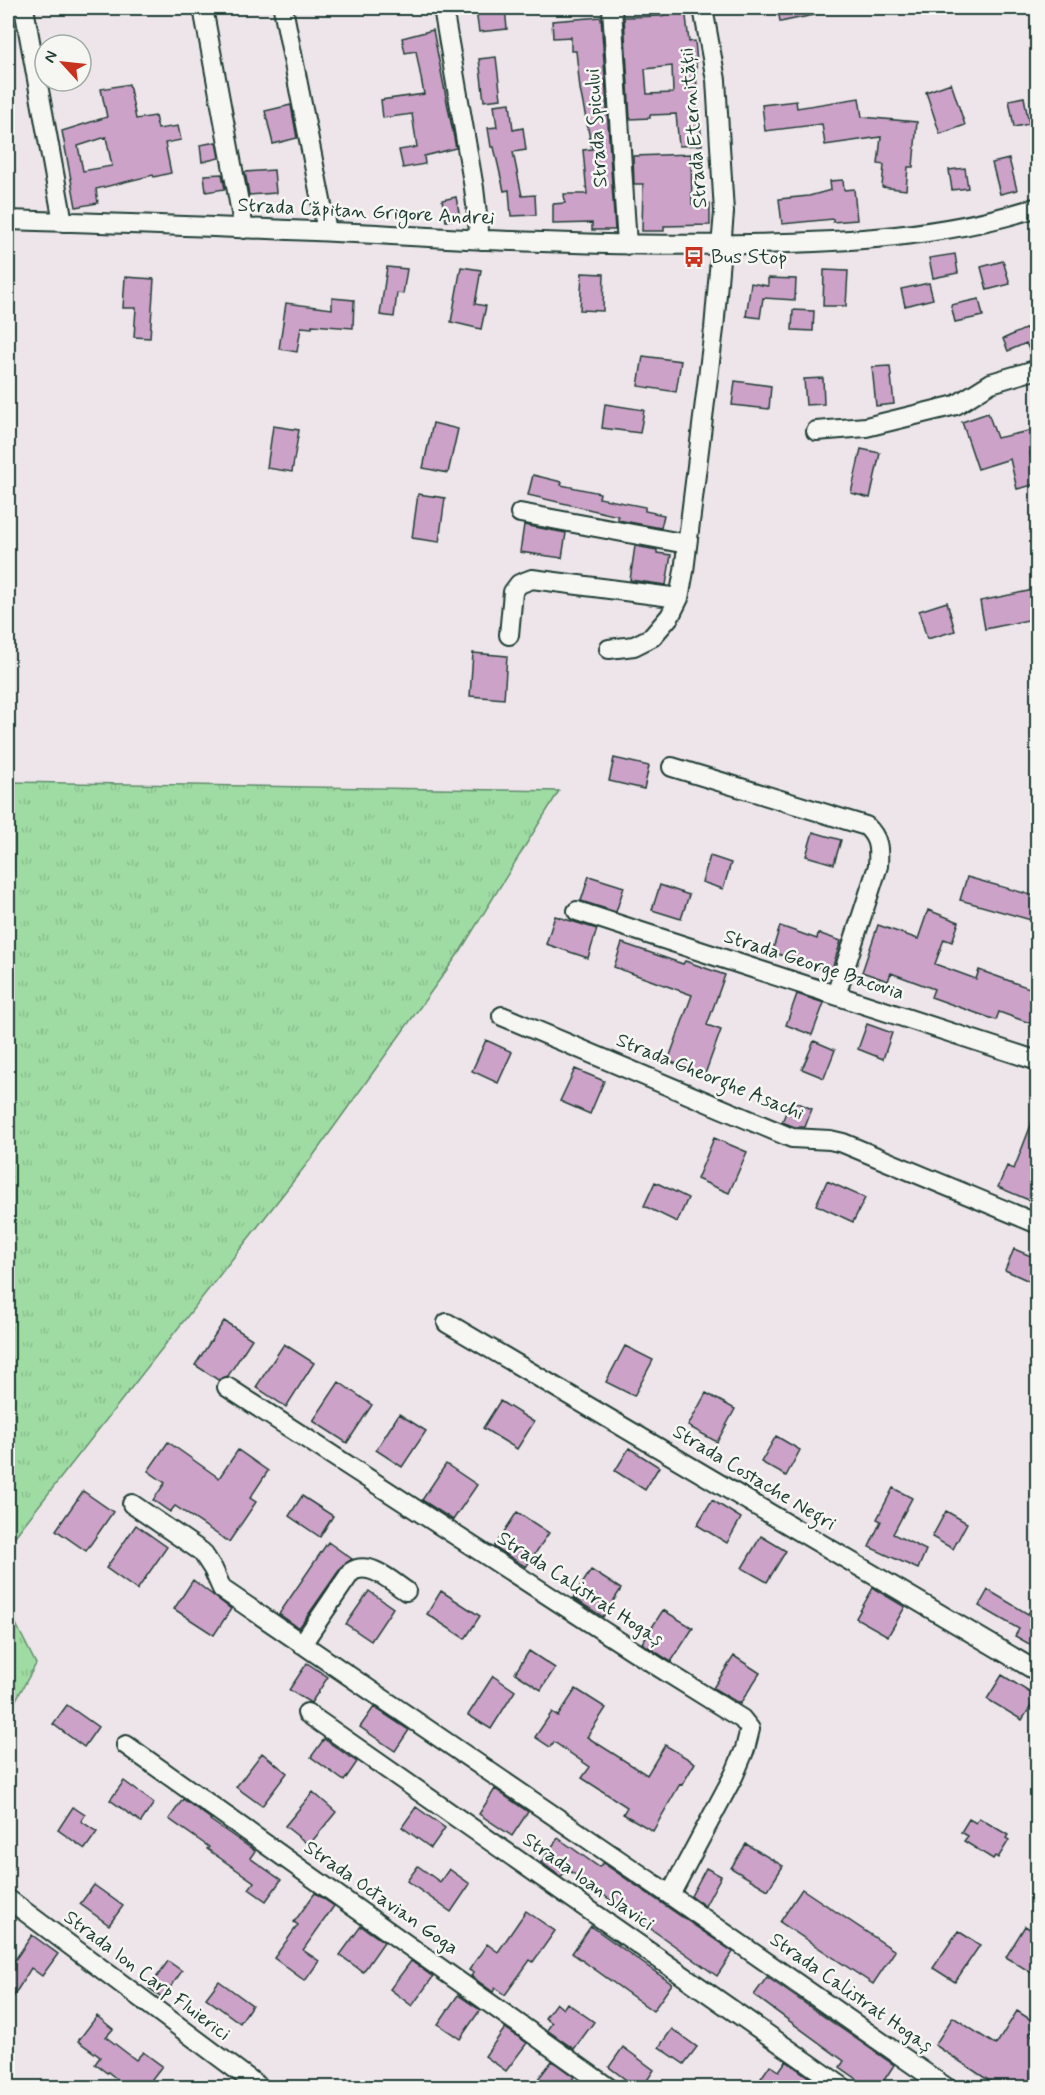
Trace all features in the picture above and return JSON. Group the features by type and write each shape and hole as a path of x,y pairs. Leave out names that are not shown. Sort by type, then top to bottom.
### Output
{"street":[{"path":"24,8 63,222"},
{"path":"203,8 244,229"},
{"path":"283,8 327,231"},
{"path":"443,8 474,188 480,240"},
{"name":"Strada Spicului","path":"612,8 627,245"},
{"name":"Strada Eternității","path":"703,8 716,80 724,212 722,245"},
{"name":"Strada Căpitan Grigore Andrei","path":"8,220 327,231 480,240 627,245 722,245 829,242 902,236 963,227 1038,207"},
{"path":"609,650 634,646 652,637 670,616 679,598 714,329 722,245"},
{"path":"816,431 866,427 956,405 991,383 1038,369"},
{"path":"520,513 687,544"},
{"path":"509,634 513,592 519,584 532,579 679,598"},
{"path":"672,767 866,826 874,833 879,849 878,866 836,996"},
{"name":"Strada George Bacovia","path":"577,911 1038,1061"},
{"name":"Strada Gheorghe Asachi","path":"502,1016 792,1138 843,1143 1038,1224"},
{"name":"Strada Costache Negri","path":"447,1323 1038,1672"},
{"name":"Strada Calistrat Hogaș","path":"227,1387 742,1719 750,1729 745,1749 734,1775 670,1895"},
{"name":"Strada Calistrat Hogaș","path":"132,1504 202,1551 222,1589 670,1895 946,2088"},
{"path":"302,1644 351,1572 356,1569 376,1571 406,1591"},
{"name":"Strada Ioan Slavici","path":"307,1713 844,2088"},
{"name":"Strada Octavian Goga","path":"126,1745 609,2088"},
{"name":"Strada Ion Carp Fluierici","path":"8,1899 261,2088"}],"green space":[{"path":"8,782 559,791 461,950 313,1156 8,1545"},
{"path":"8,1608 36,1664 8,1714"}],"building":[{"path":"505,8 507,29 479,32 476,11"},
{"path":"662,8 685,8 689,42 695,41 698,122 700,122 702,145 679,146 676,114 650,115 650,118 630,119 624,17 663,16","holes":["672,66 673,93 647,94 645,69"]},
{"path":"778,8 818,8 819,14 780,22"},
{"path":"601,17 615,230 592,230 592,223 553,224 553,204 565,203 564,194 587,194 583,150 592,149 580,89 576,51 571,51 571,37 553,38 552,21"},
{"path":"433,30 456,148 424,156 425,164 403,168 399,150 417,147 412,114 383,118 381,100 424,94 416,51 405,53 402,38"},
{"path":"496,57 501,99 484,101 479,59"},
{"path":"951,83 965,125 940,134 926,92"},
{"path":"129,84 136,119 155,116 158,129 178,126 181,140 165,143 171,173 96,189 98,203 76,207 62,131 107,117 101,89","holes":["106,137 112,166 83,171 78,146"]},
{"path":"1024,97 1029,124 1014,127 1009,100"},
{"path":"859,98 862,117 917,122 913,167 908,167 906,190 882,187 884,165 878,164 881,137 825,145 822,124 765,131 762,105 796,101 797,108"},
{"path":"510,103 513,130 523,128 526,150 513,152 522,196 535,195 536,215 511,216 509,190 504,191 494,147 491,147 488,128 497,127 494,105"},
{"path":"291,105 297,138 273,144 265,111"},
{"path":"216,142 219,158 202,162 200,145"},
{"path":"691,154 692,204 710,204 710,225 664,226 664,231 642,231 643,184 634,184 633,156"},
{"path":"1009,159 1017,190 1000,194 992,163"},
{"path":"965,168 968,188 952,190 949,170"},
{"path":"274,170 276,193 249,195 245,172"},
{"path":"222,174 225,189 206,192 204,175"},
{"path":"843,180 844,190 854,189 857,220 833,222 833,219 782,224 779,199 809,196 831,190 830,181"},
{"path":"456,197 460,218 446,221 442,200"},
{"path":"955,254 958,273 933,278 929,258"},
{"path":"1003,261 1010,284 987,290 981,267"},
{"path":"387,267 407,269 403,294 397,293 394,317 380,315"},
{"path":"461,267 481,270 475,304 486,306 481,329 451,322"},
{"path":"824,270 848,271 846,306 823,306"},
{"path":"582,273 604,274 603,311 580,310"},
{"path":"125,277 154,279 150,338 134,337 136,308 123,308"},
{"path":"768,278 796,279 795,300 763,298 760,318 746,316 751,283 768,286"},
{"path":"929,283 933,299 905,306 901,289"},
{"path":"332,298 354,300 353,328 312,325 312,328 301,327 297,352 279,349 286,303 332,309"},
{"path":"979,299 983,316 955,322 951,305"},
{"path":"793,310 814,311 813,331 792,330"},
{"path":"1038,323 1038,358 1033,359 1026,343 1008,351 1003,339"},
{"path":"643,356 681,361 676,392 638,386"},
{"path":"890,366 894,404 876,406 872,367"},
{"path":"823,378 824,404 806,405 804,379"},
{"path":"735,381 771,386 769,409 732,405"},
{"path":"605,404 644,410 640,433 602,428"},
{"path":"988,413 997,438 1038,429 1038,452 1030,453 1037,484 1017,489 1010,459 978,469 962,422"},
{"path":"433,423 458,429 448,473 423,468"},
{"path":"273,426 299,430 292,472 267,468"},
{"path":"861,449 880,453 870,498 851,493"},
{"path":"533,475 562,482 561,485 600,493 599,498 645,507 645,511 664,515 661,528 618,520 618,516 528,495"},
{"path":"418,494 445,498 439,542 412,538"},
{"path":"524,525 566,533 562,558 520,552"},
{"path":"635,546 671,555 666,585 630,580"},
{"path":"1038,589 1038,618 985,629 980,601"},
{"path":"947,602 955,631 927,639 919,611"},
{"path":"473,653 507,656 504,699 470,696"},
{"path":"614,758 649,766 644,789 609,781"},
{"path":"813,832 841,840 834,864 806,856"},
{"path":"710,856 731,863 723,889 702,882"},
{"path":"589,876 624,887 616,912 581,901"},
{"path":"967,877 1038,897 1038,922 960,900"},
{"path":"660,885 689,895 681,919 652,910"},
{"path":"928,910 959,922 952,942 944,939 935,964 976,979 979,970 1038,991 1038,1026 999,1012 996,1020 931,997 934,989 891,973 888,981 862,972 878,925 918,939"},
{"path":"555,916 597,929 588,958 546,944"},
{"path":"780,926 817,939 818,933 841,941 831,972 772,952"},
{"path":"622,943 683,964 685,961 725,975 707,1025 721,1030 705,1074 668,1061 692,995 614,967"},
{"path":"797,994 824,1003 812,1035 786,1025"},
{"path":"867,1024 892,1033 883,1059 858,1049"},
{"path":"486,1040 512,1052 498,1083 472,1071"},
{"path":"814,1041 835,1050 824,1078 802,1069"},
{"path":"575,1069 604,1081 590,1114 560,1101"},
{"path":"791,1100 812,1109 805,1127 795,1127 782,1122"},
{"path":"1036,1112 1038,1185 1031,1201 998,1187 1007,1166 1014,1169"},
{"path":"714,1138 747,1152 729,1193 697,1179"},
{"path":"827,1181 865,1198 853,1222 816,1205"},
{"path":"655,1182 688,1198 677,1222 644,1206"},
{"path":"1014,1249 1038,1259 1038,1285 1005,1270"},
{"path":"224,1321 252,1339 228,1376 218,1380 195,1365"},
{"path":"284,1344 314,1363 286,1407 256,1387"},
{"path":"625,1346 653,1360 634,1396 606,1382"},
{"path":"339,1382 372,1405 347,1443 313,1421"},
{"path":"706,1393 735,1409 717,1442 688,1426"},
{"path":"500,1401 534,1422 517,1449 483,1428"},
{"path":"399,1414 426,1431 402,1467 376,1450"},
{"path":"776,1436 800,1450 786,1476 761,1462"},
{"path":"168,1442 219,1478 238,1450 268,1471 250,1498 256,1502 229,1542 175,1506 170,1512 153,1500 165,1483 148,1471"},
{"path":"629,1448 659,1467 645,1490 615,1471"},
{"path":"446,1464 477,1485 453,1520 422,1500"},
{"path":"893,1488 912,1498 893,1534 926,1550 918,1569 869,1547 881,1521 877,1519"},
{"path":"83,1491 113,1512 86,1551 56,1530"},
{"path":"302,1496 333,1516 320,1537 289,1516"},
{"path":"712,1500 741,1518 727,1543 697,1525"},
{"path":"946,1511 967,1523 953,1549 932,1537"},
{"path":"517,1512 549,1533 526,1567 494,1547"},
{"path":"136,1525 167,1547 137,1590 106,1568"},
{"path":"761,1536 786,1551 767,1582 742,1568"},
{"path":"328,1542 352,1559 342,1566 299,1628 279,1614"},
{"path":"591,1570 621,1589 603,1617 573,1598"},
{"path":"193,1580 231,1609 214,1635 174,1609"},
{"path":"873,1588 905,1607 888,1636 856,1618"},
{"path":"988,1590 1028,1614 1038,1598 1038,1649 1015,1636 1019,1629 979,1606"},
{"path":"369,1591 393,1608 371,1641 346,1624"},
{"path":"441,1591 480,1616 465,1639 427,1614"},
{"path":"663,1610 693,1628 671,1662 642,1643"},
{"path":"529,1651 555,1668 541,1690 515,1673"},
{"path":"734,1656 760,1673 740,1704 713,1688"},
{"path":"307,1663 328,1677 311,1703 289,1690"},
{"path":"1002,1675 1037,1697 1022,1720 987,1699"},
{"path":"493,1676 515,1691 491,1729 468,1715"},
{"path":"576,1689 606,1708 587,1737 647,1775 665,1745 695,1763 653,1831 623,1814 627,1807 582,1778 590,1767 554,1742 550,1747 535,1737 552,1712 558,1716"},
{"path":"67,1705 98,1727 84,1747 53,1724"},
{"path":"374,1707 409,1730 395,1751 360,1727"},
{"path":"324,1739 357,1762 344,1781 311,1757"},
{"path":"262,1753 287,1773 262,1806 236,1787"},
{"path":"124,1781 154,1803 141,1822 110,1800"},
{"path":"495,1789 528,1812 512,1836 479,1814"},
{"path":"313,1792 336,1812 309,1845 285,1826"},
{"path":"183,1799 255,1851 250,1858 281,1880 266,1901 249,1889 254,1882 169,1819"},
{"path":"73,1807 85,1815 81,1821 97,1832 85,1849 58,1830"},
{"path":"416,1807 445,1828 431,1848 402,1827"},
{"path":"979,1818 1008,1835 1006,1838 1009,1840 998,1858 995,1856 993,1859 964,1841 968,1836 961,1832 969,1819 976,1823"},
{"path":"558,1838 599,1867 603,1863 733,1952 717,1976 567,1869 561,1877 541,1862"},
{"path":"746,1844 783,1866 768,1890 731,1868"},
{"path":"418,1866 440,1882 449,1869 470,1884 451,1912 407,1881"},
{"path":"706,1868 721,1876 705,1906 691,1896"},
{"path":"94,1885 123,1906 109,1925 80,1904"},
{"path":"802,1889 895,1951 873,1984 780,1922"},
{"path":"315,1893 334,1906 303,1950 319,1961 305,1981 274,1958 298,1925 294,1922"},
{"path":"526,1911 555,1931 533,1962 530,1960 505,1995 495,1988 493,1992 471,1976 474,1973 469,1970 487,1944 498,1952"},
{"path":"361,1926 384,1942 363,1972 340,1955"},
{"path":"591,1926 672,1984 653,2011 572,1953"},
{"path":"1025,1926 1038,1934 1038,1977 1006,1957"},
{"path":"958,1931 980,1945 955,1982 933,1968"},
{"path":"32,1935 58,1954 42,1976 31,1968 8,2005 8,1970"},
{"path":"168,1961 182,1971 163,1998 149,1988"},
{"path":"411,1961 433,1977 412,2006 390,1989"},
{"path":"767,1977 894,2065 879,2088 870,2088 840,2067 844,2061 754,1995"},
{"path":"219,1981 252,2005 240,2023 206,1998"},
{"path":"458,1995 480,2010 460,2039 438,2024"},
{"path":"556,2003 563,2009 567,2003 594,2022 574,2049 547,2030 552,2023 545,2018"},
{"path":"1017,2011 1036,2023 1030,2034 1038,2039 1038,2088 1000,2088 935,2045 953,2017 996,2045"},
{"path":"97,2016 113,2029 106,2037 136,2060 143,2052 162,2066 145,2088 128,2088 95,2064 100,2057 78,2041"},
{"path":"505,2028 527,2043 506,2071 485,2056"},
{"path":"672,2029 697,2047 684,2064 659,2047"},
{"path":"623,2047 654,2070 642,2088 637,2088 609,2067"},
{"path":"552,2061 574,2077 566,2088 531,2088"},
{"path":"786,2061 811,2079 805,2088 774,2088 761,2078 770,2065 779,2071"}],"place":[{"name":"Bus Stop","path":"694,257"}]}
